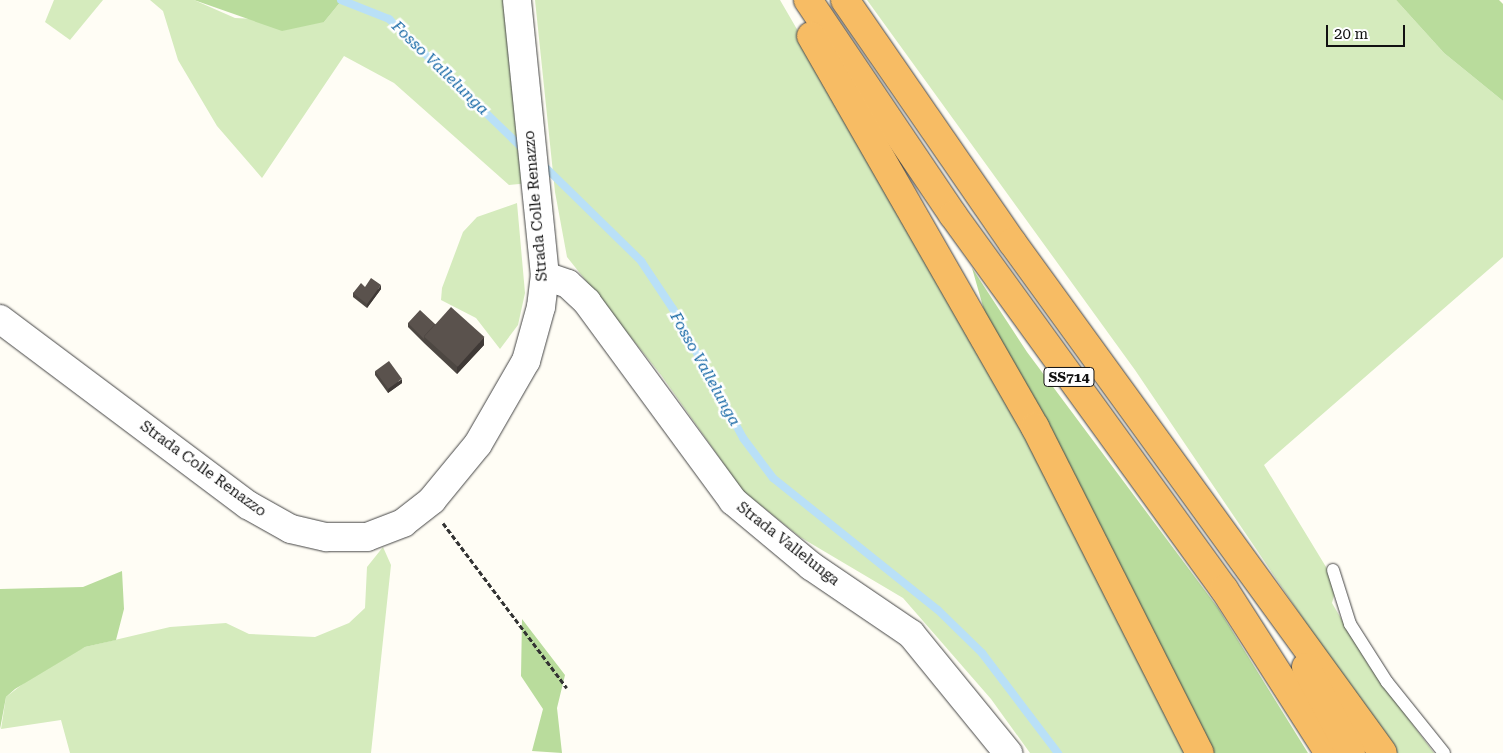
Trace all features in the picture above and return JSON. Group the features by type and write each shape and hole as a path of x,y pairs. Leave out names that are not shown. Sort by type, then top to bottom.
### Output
{"highway":[{"path":"789,0 1035,427 1200,753"},
{"name":"SS714","path":"808,0 964,231 1224,589 1329,753"},
{"name":"SS714","path":"845,0 1012,242 1282,619 1351,753"},
{"path":"1282,619 1343,694 1383,753"}],"street":[{"name":"Strada Colle Renazzo","path":"0,320 248,505 291,529 327,537 367,537 403,523 428,503 478,444 526,361 545,276 517,0"},
{"name":"Strada Vallelunga","path":"545,276 568,284 588,302 733,501 811,566 911,634 1008,753"}],"lane":[{"path":"1333,570 1350,624 1387,682 1444,753"}],"path":[{"path":"428,503 567,688"}],"green space":[{"path":"54,0 103,0 70,40 45,22"},
{"path":"150,0 194,0 235,18 324,22 342,0 508,0 529,183 509,185 394,83 344,56 262,178 217,126 178,60 163,11"},
{"path":"194,0 342,0 324,22 282,31"},
{"path":"535,0 780,0 1011,398 1194,753 1030,753 991,699 903,598 800,537 743,491 661,375 567,257 555,192"},
{"path":"867,0 1396,0 1444,53 1503,101 1503,257 1264,465 1337,585 1332,603 1369,666 1434,753 1394,753 1135,370"},
{"path":"1396,0 1499,0 1503,4 1503,101 1444,53"},
{"path":"517,203 525,293 518,325 500,349 476,318 441,300 442,288 463,232 477,217"},
{"path":"972,268 1027,352 1218,608 1308,753 1211,753 986,317"},
{"path":"383,547 391,565 371,753 70,753 61,720 1,729 6,697 46,666 85,647 170,627 226,623 249,634 315,637 349,623 365,608 367,567"},
{"path":"122,571 124,609 116,640 85,647 15,689 6,697 0,729 0,589 83,587"},
{"path":"522,619 565,675 557,708 562,753 532,751 543,709 521,676"}],"building":[{"path":"371,278 381,285 367,304 353,293 361,283 365,287"},
{"path":"451,307 484,337 458,367 424,337"},
{"path":"420,310 435,324 424,336 424,339 408,323"},
{"path":"389,361 402,379 388,389 375,371"}],"waterway":[{"name":"Fosso Vallelunga","path":"341,0 389,19 525,151"},
{"name":"Fosso Vallelunga","path":"542,164 641,261 673,309 743,438 773,478 938,610 982,653 1058,753"}]}
